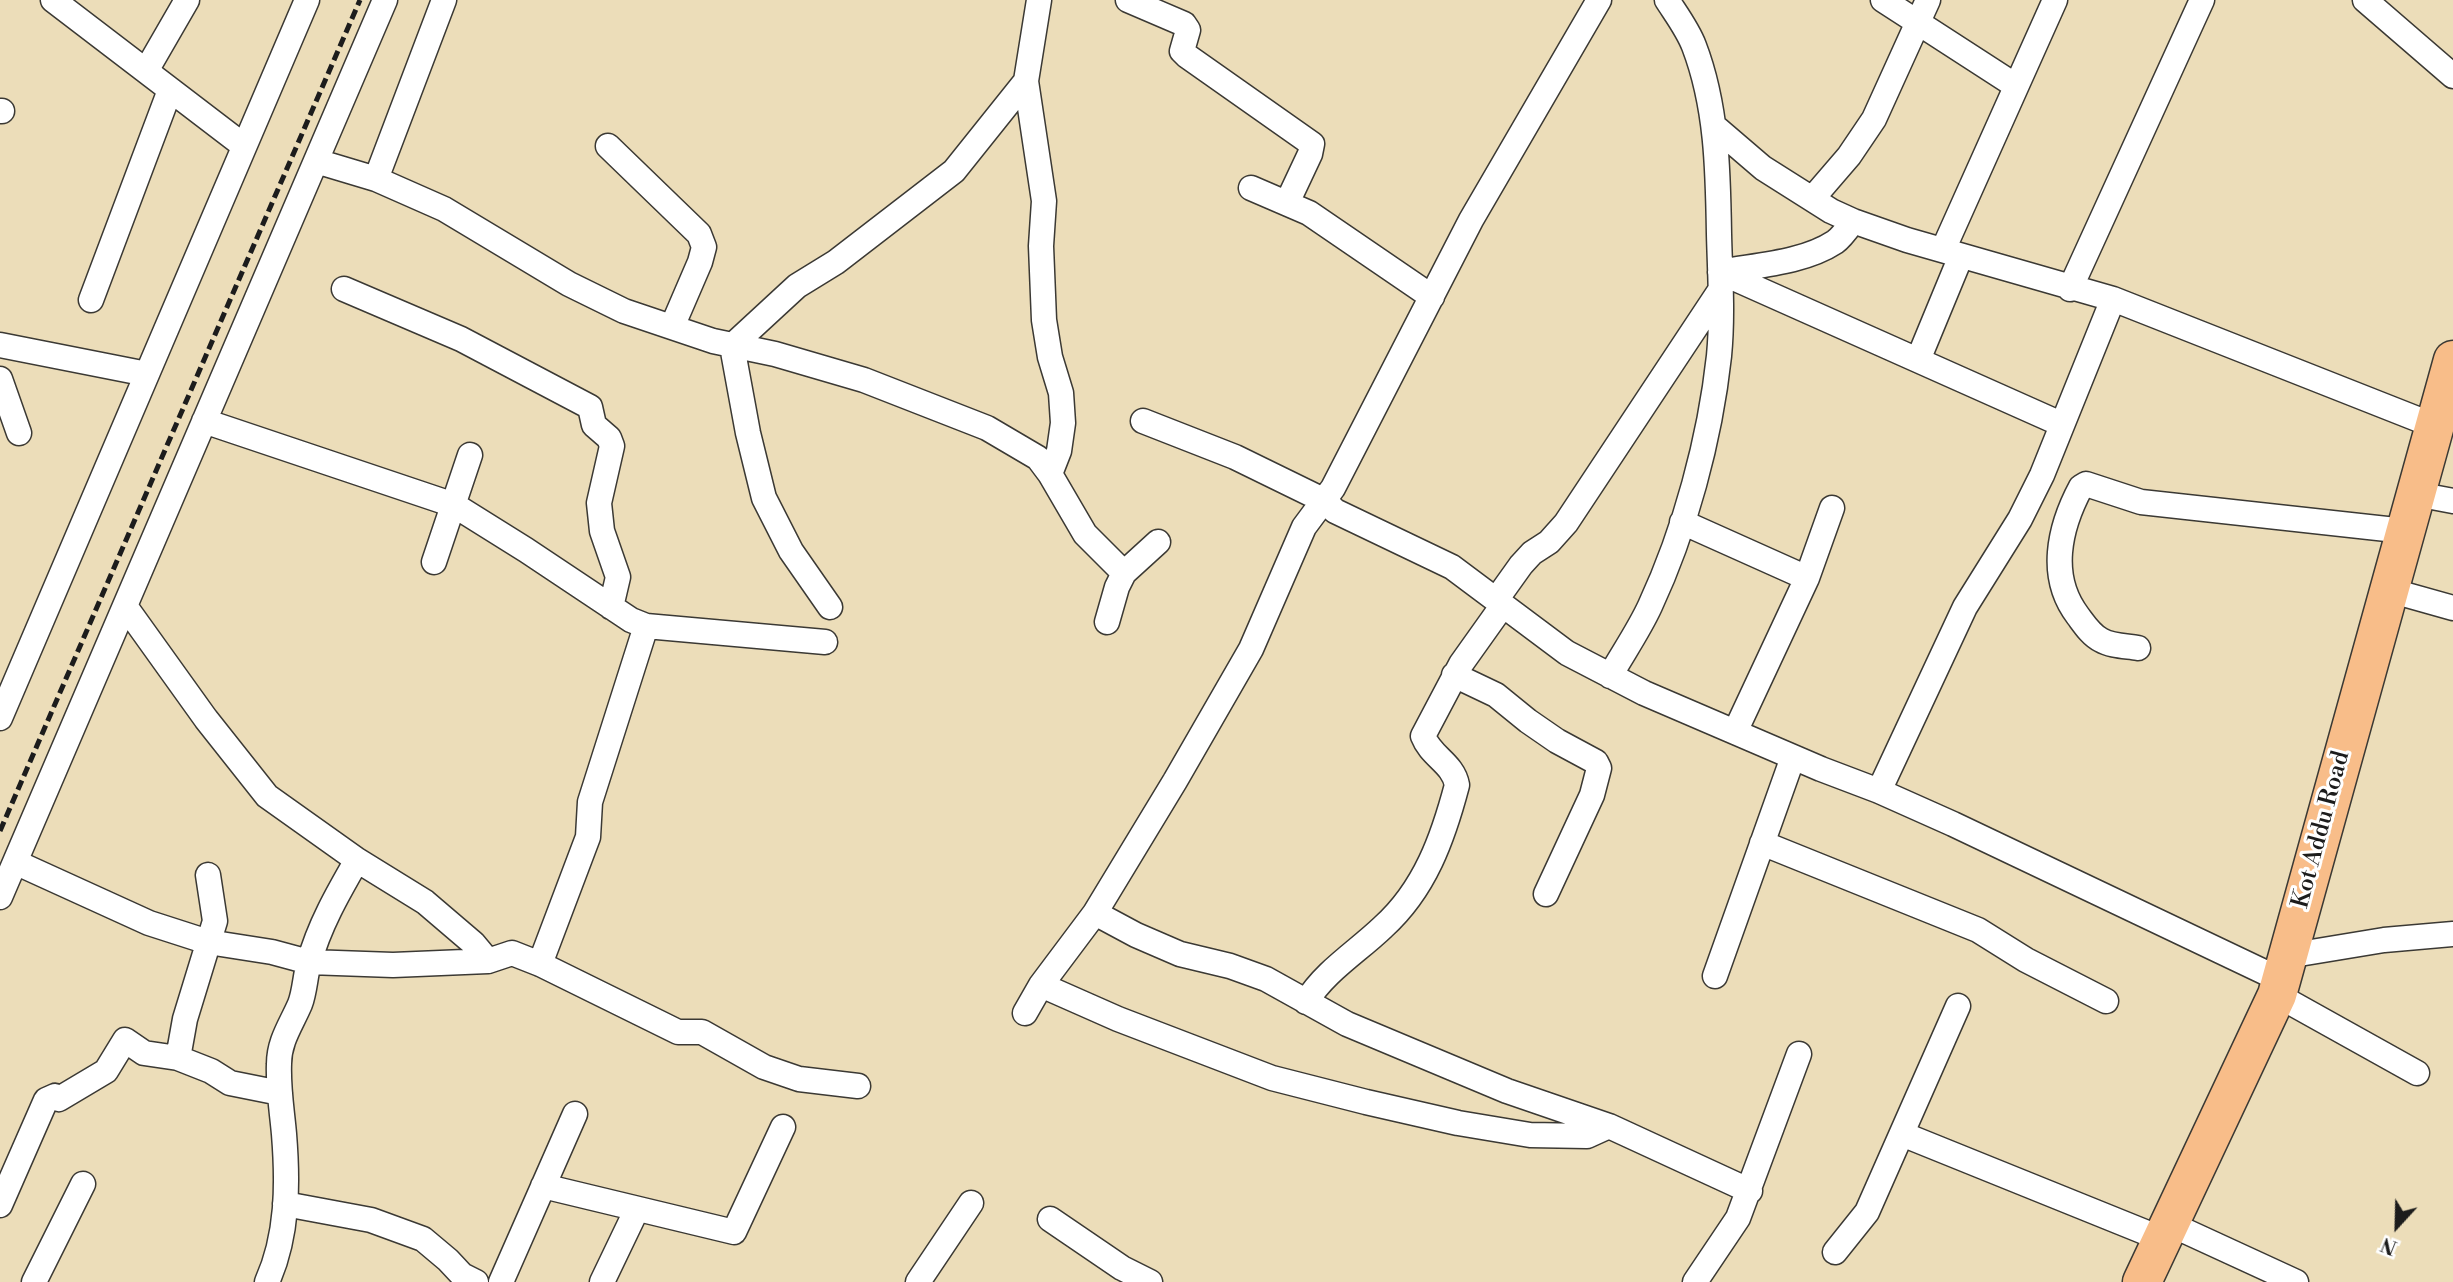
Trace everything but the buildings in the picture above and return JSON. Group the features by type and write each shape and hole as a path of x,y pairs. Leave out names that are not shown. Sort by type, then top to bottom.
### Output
{"main road":[{"name":"Kot Addu Road","path":"2142,1282 2282,977 2453,360"}],"street":[{"path":"53,0 244,146"},
{"path":"146,71 187,0"},
{"path":"0,718 307,0"},
{"path":"0,897 385,0"},
{"path":"376,179 444,0"},
{"path":"1039,0 1026,81 1044,201 1041,246 1044,320 1060,393 1063,423 1059,450 1050,474"},
{"path":"1128,0 1184,24 1188,30 1182,51 1187,56 1312,144 1287,203"},
{"path":"1026,1013 1041,985 1095,913 1251,649 1304,527 1325,501 1471,220 1599,0"},
{"path":"1610,676 1649,608 1674,547 1714,392 1719,354 1721,280 1718,164 1711,105 1693,44 1667,0"},
{"path":"1883,0 1923,11 2016,86"},
{"path":"1918,360 1952,253 2016,86 2055,0"},
{"path":"2070,289 2202,0"},
{"path":"2365,0 2453,76"},
{"path":"1812,200 1849,156 1874,119 1923,11"},
{"path":"732,346 797,286 836,262 954,171 1026,81"},
{"path":"91,300 170,90"},
{"path":"1714,126 1763,168 1812,200 1853,221 2070,289 2113,299 2435,426"},
{"path":"608,146 699,234 704,247 672,327"},
{"path":"316,161 376,179 444,209 569,284 624,311 732,346 775,354 864,380 988,428 1038,458 1085,534 1124,573"},
{"path":"1251,188 1309,214 1432,297"},
{"path":"1306,1002 1317,986 1402,908 1436,855 1457,785 1455,774 1427,747 1423,736 1454,676 1521,565 1532,553 1549,542 1566,523 1721,280 1819,251 1838,240 1853,221"},
{"path":"1721,280 1918,360 2061,424"},
{"path":"344,289 461,339 590,407 594,425 609,438 612,446 599,503 602,531 618,577 611,607"},
{"path":"1879,791 1965,607 2020,519 2042,475 2113,299"},
{"path":"0,345 147,374"},
{"path":"732,346 748,433 764,498 790,551 830,607"},
{"path":"0,381 19,433"},
{"path":"204,421 454,505 631,620 646,626 825,642"},
{"path":"1143,421 1235,457 1325,501 1335,511 1452,567 1567,653 1644,693 1879,791 2282,977 2417,1073"},
{"path":"434,562 470,455"},
{"path":"2138,648 2100,640 2071,606 2062,587 2059,567 2065,523 2081,487 2086,484 2141,502 2405,531"},
{"path":"2416,494 2453,501"},
{"path":"1735,733 1807,579 1832,508"},
{"path":"1682,522 1807,579"},
{"path":"1107,622 1124,573 1158,542"},
{"path":"2389,590 2453,608"},
{"path":"125,606 206,719 267,796 357,860 425,902 473,943 488,961"},
{"path":"540,964 588,837 590,802 646,626"},
{"path":"1454,676 1496,695 1557,741 1596,762 1599,768 1592,795 1546,894"},
{"path":"1715,976 1793,757"},
{"path":"1762,843 1978,930 2026,961 2106,1001"},
{"path":"267,1282 283,1233 285,1204 284,1138 278,1064 281,1042 301,1002 309,962 337,896 357,860"},
{"path":"15,862 149,923 208,942 272,952 309,962 393,965 488,961 512,953 678,1032 702,1032 764,1068 799,1079 858,1086"},
{"path":"178,1059 185,1019 215,921 208,875"},
{"path":"1095,913 1180,954 1230,966 1266,979 1347,1024 1507,1091 1609,1126 1750,1191"},
{"path":"2282,977 2384,940 2453,934"},
{"path":"1041,985 1118,1019 1272,1078 1366,1102 1458,1123 1530,1135 1587,1136 1609,1126"},
{"path":"1835,1252 1867,1212 1958,1006"},
{"path":"0,1205 46,1100 55,1096 60,1099 106,1071 125,1040 144,1053 178,1059 211,1071 230,1083 280,1093"},
{"path":"1695,1282 1738,1218 1799,1054"},
{"path":"501,1282 575,1114"},
{"path":"543,1186 734,1232 783,1127"},
{"path":"1902,1134 2295,1282"},
{"path":"34,1282 83,1184"},
{"path":"918,1282 971,1203"},
{"path":"285,1204 371,1220 423,1239 448,1259 466,1280"},
{"path":"602,1282 637,1209"},
{"path":"1050,1219 1122,1268 1150,1282"}],"railway":[{"path":"0,831 360,0"}]}
